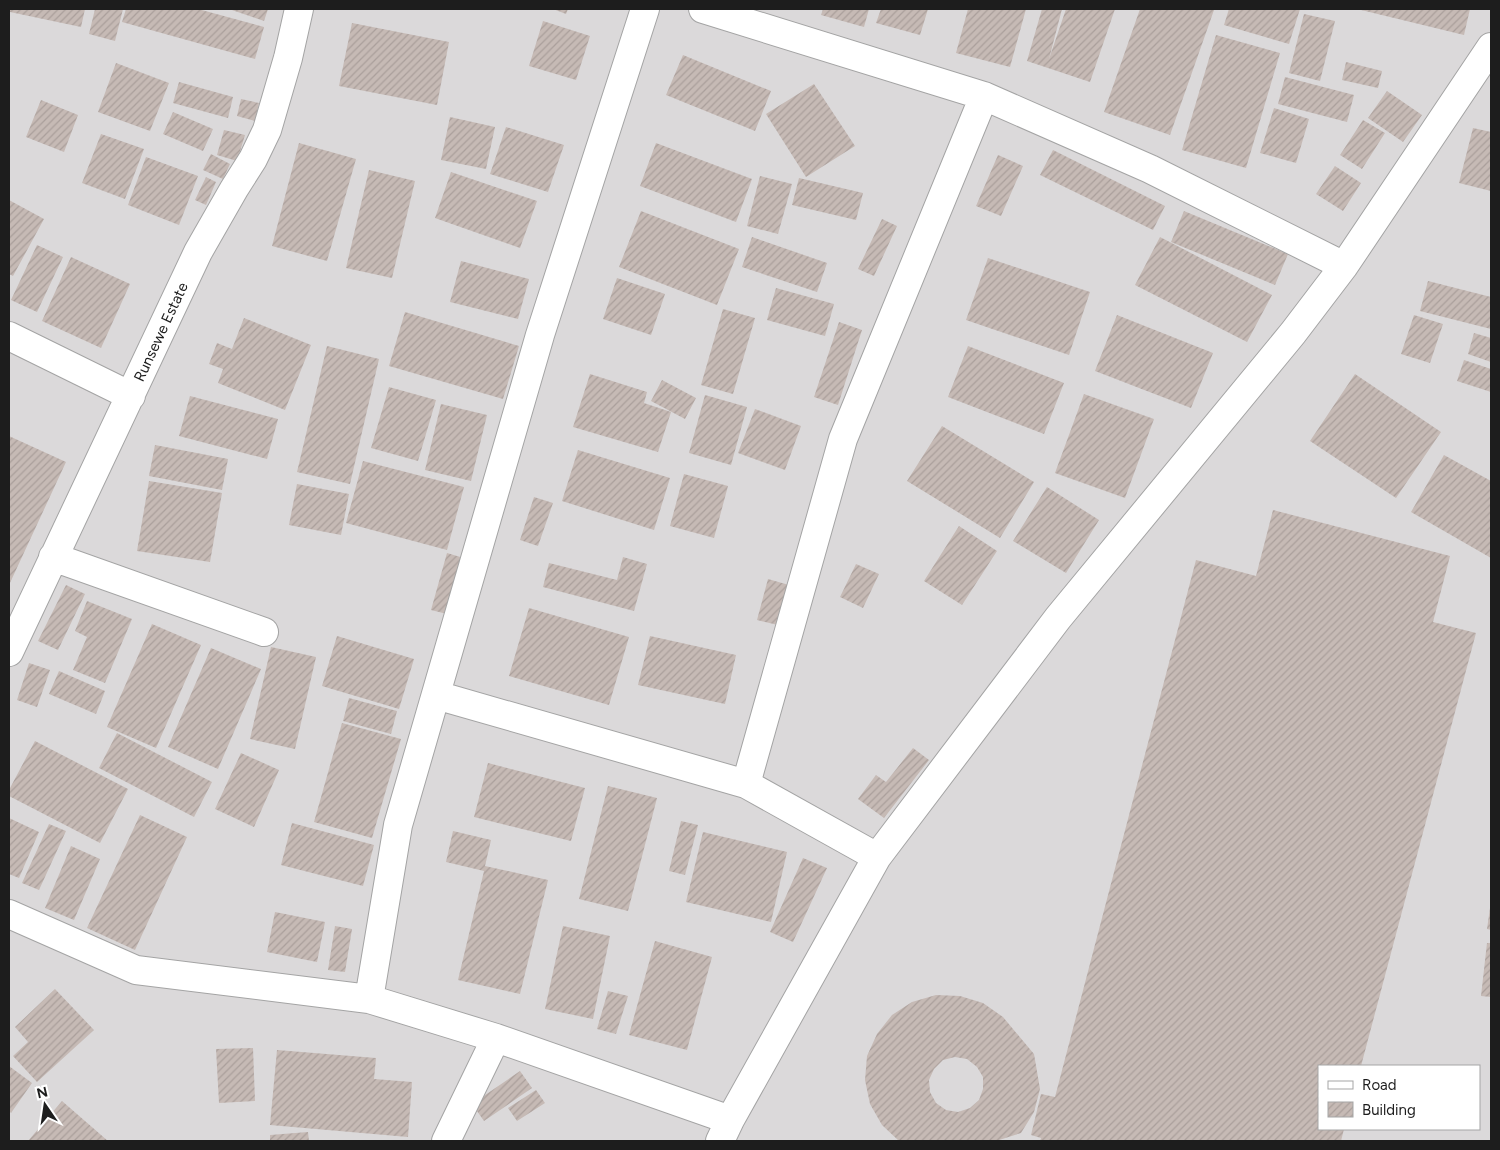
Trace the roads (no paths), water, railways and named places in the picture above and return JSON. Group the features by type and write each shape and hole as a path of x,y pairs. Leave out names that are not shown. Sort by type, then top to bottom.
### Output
{"street":[{"name":"Runsewe Estate","path":"9,652 198,252 253,159 267,130 288,58 299,9"},
{"path":"369,999 398,825 540,335 645,9"},
{"path":"703,9 984,96 1150,169 1344,266"},
{"path":"9,914 136,970 369,999 496,1038 725,1130 877,857 1058,618 1293,333 1344,266 1491,47"},
{"path":"746,784 843,439 984,96"},
{"path":"9,336 131,396"},
{"path":"53,558 264,632"},
{"path":"436,695 746,784 877,857"},
{"path":"446,1141 496,1038"}]}
